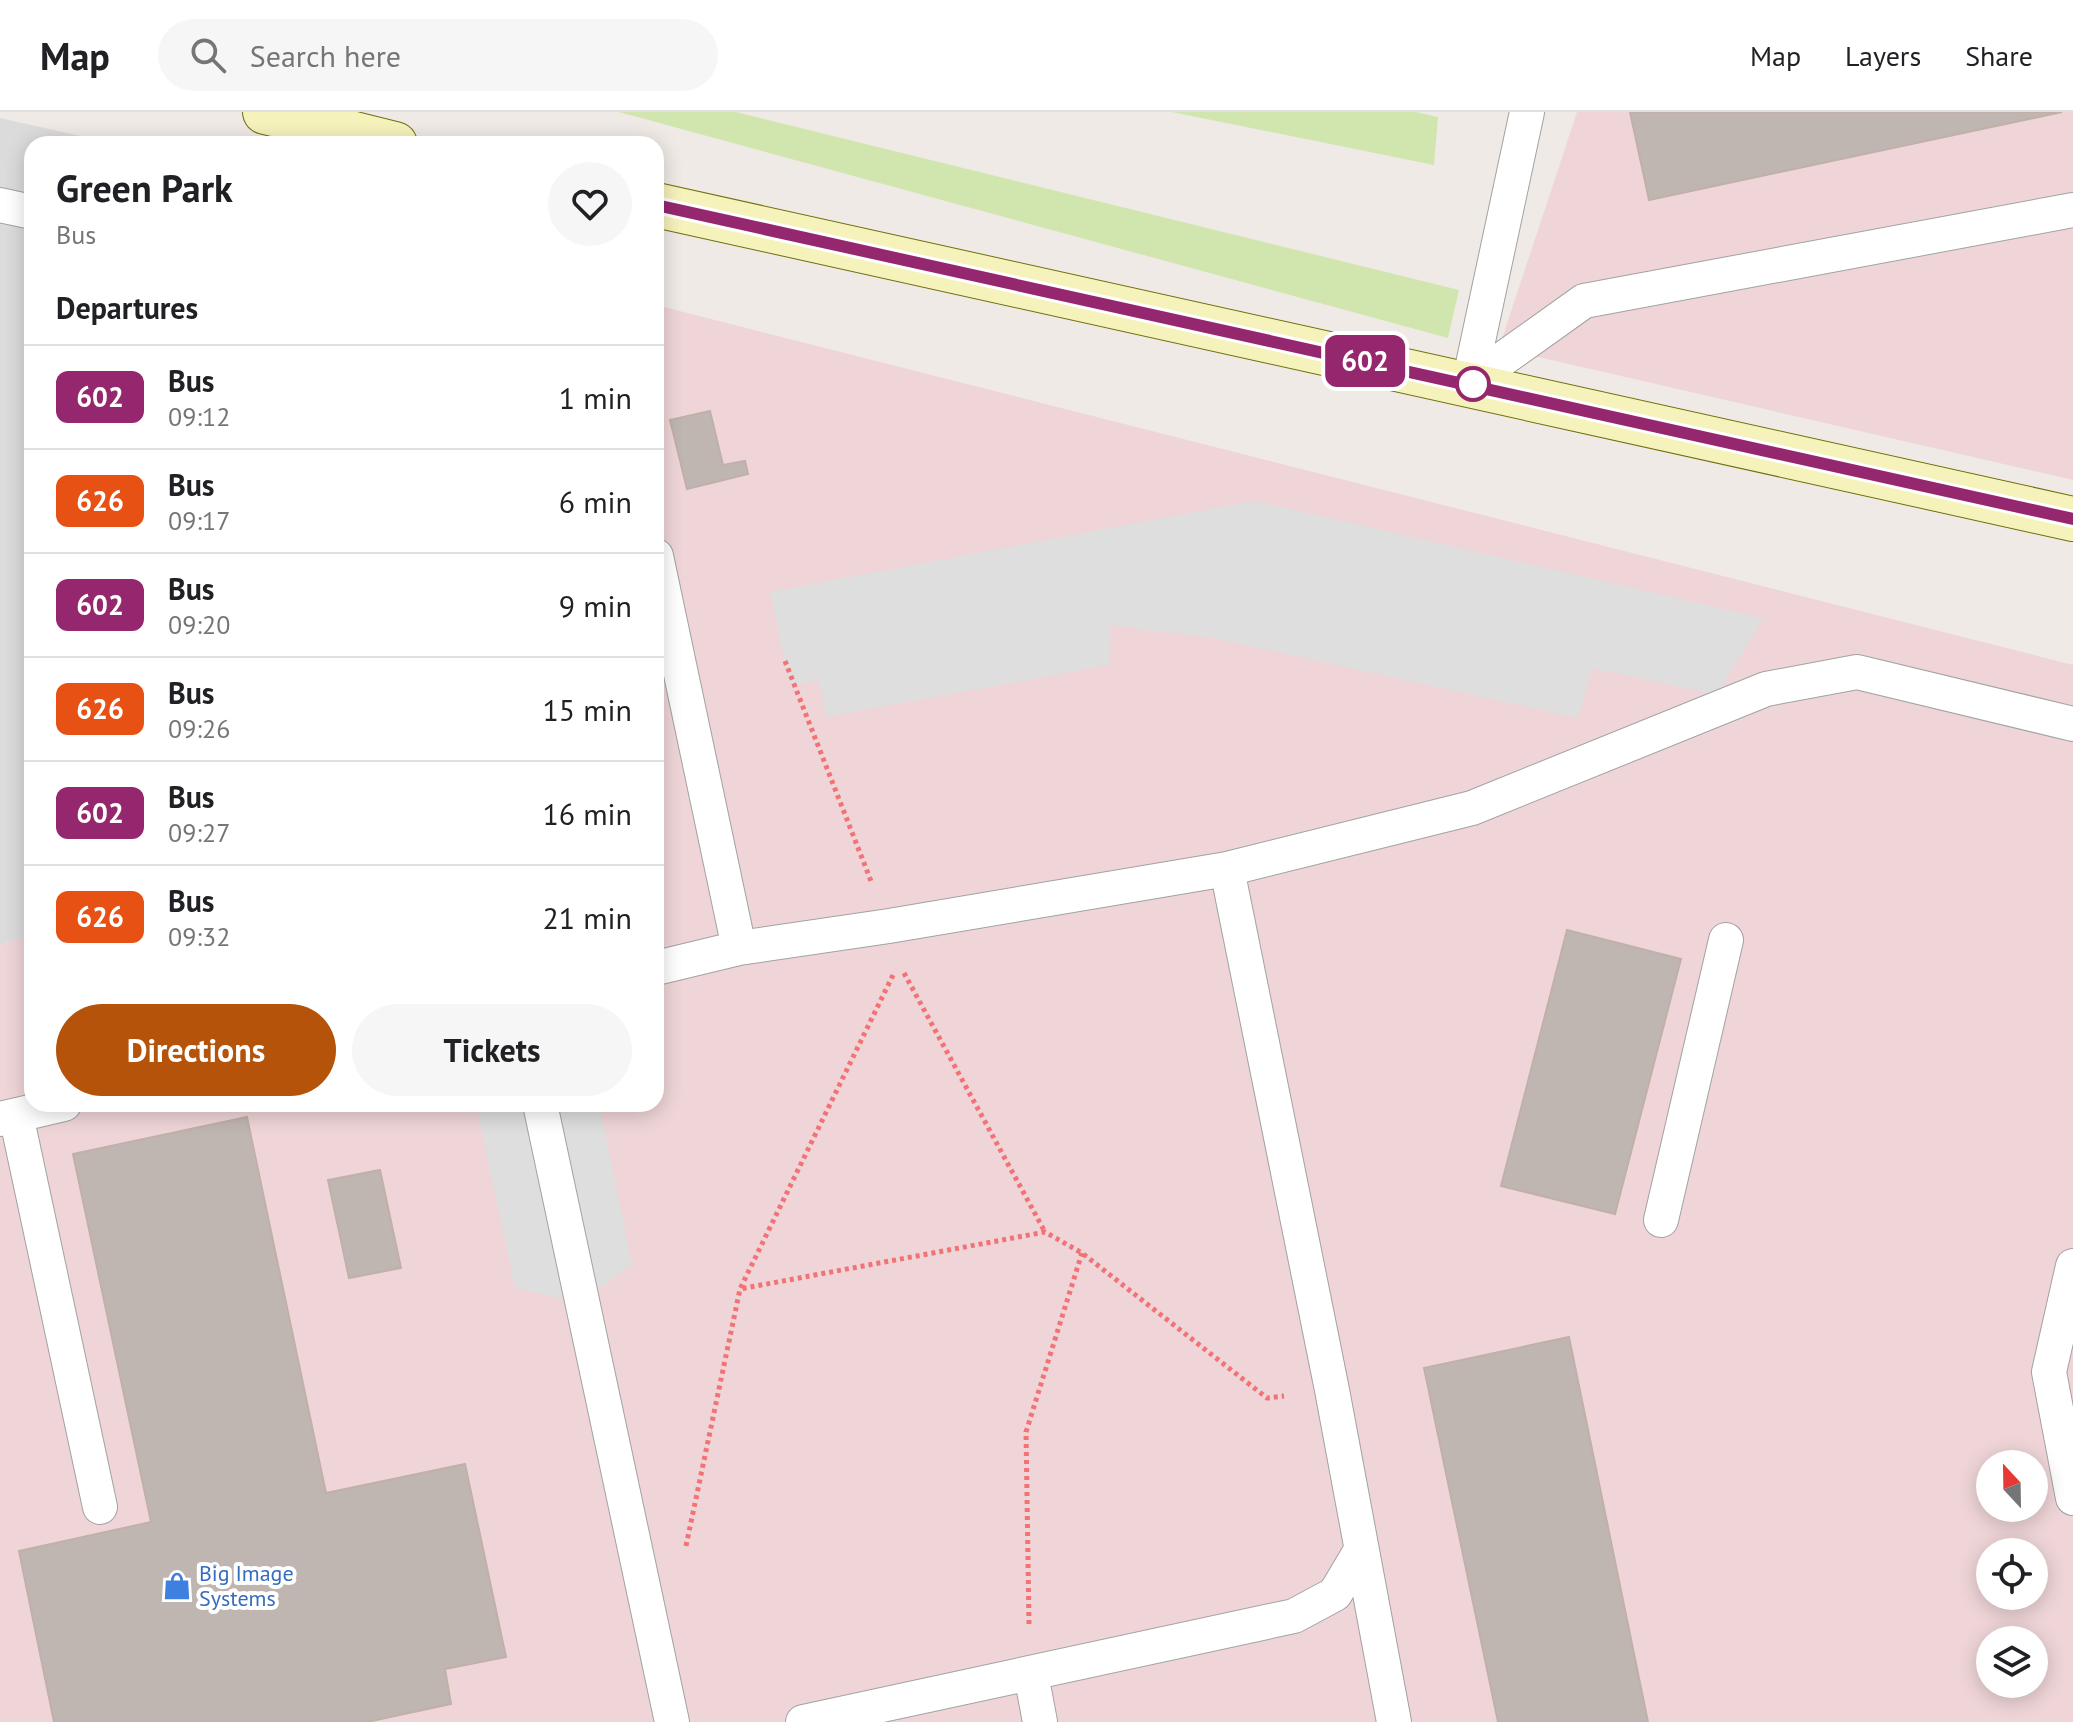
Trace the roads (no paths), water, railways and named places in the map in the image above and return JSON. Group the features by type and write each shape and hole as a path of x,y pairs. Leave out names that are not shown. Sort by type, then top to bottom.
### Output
{"street":[{"path":"265,112 362,136"},
{"path":"664,207 2073,519"}],"lane":[{"path":"1469,383 1527,112"},
{"path":"0,205 24,210"},
{"path":"1469,383 1584,301 2073,210"},
{"path":"664,594 739,948"},
{"path":"664,966 739,948 1227,869 1472,808 1766,689 1857,672 2073,724"},
{"path":"1227,869 1332,1390 1394,1722"},
{"path":"1661,1220 1726,940"},
{"path":"30,1112 8,1117 100,1507"},
{"path":"542,1112 672,1722"},
{"path":"2073,1266 2049,1372 2073,1498"},
{"path":"803,1722 1294,1616 1335,1594 1360,1552"},
{"path":"1031,1674 1040,1722"}],"place":[{"name":"Big Image Systems","path":"177,1586"}]}
